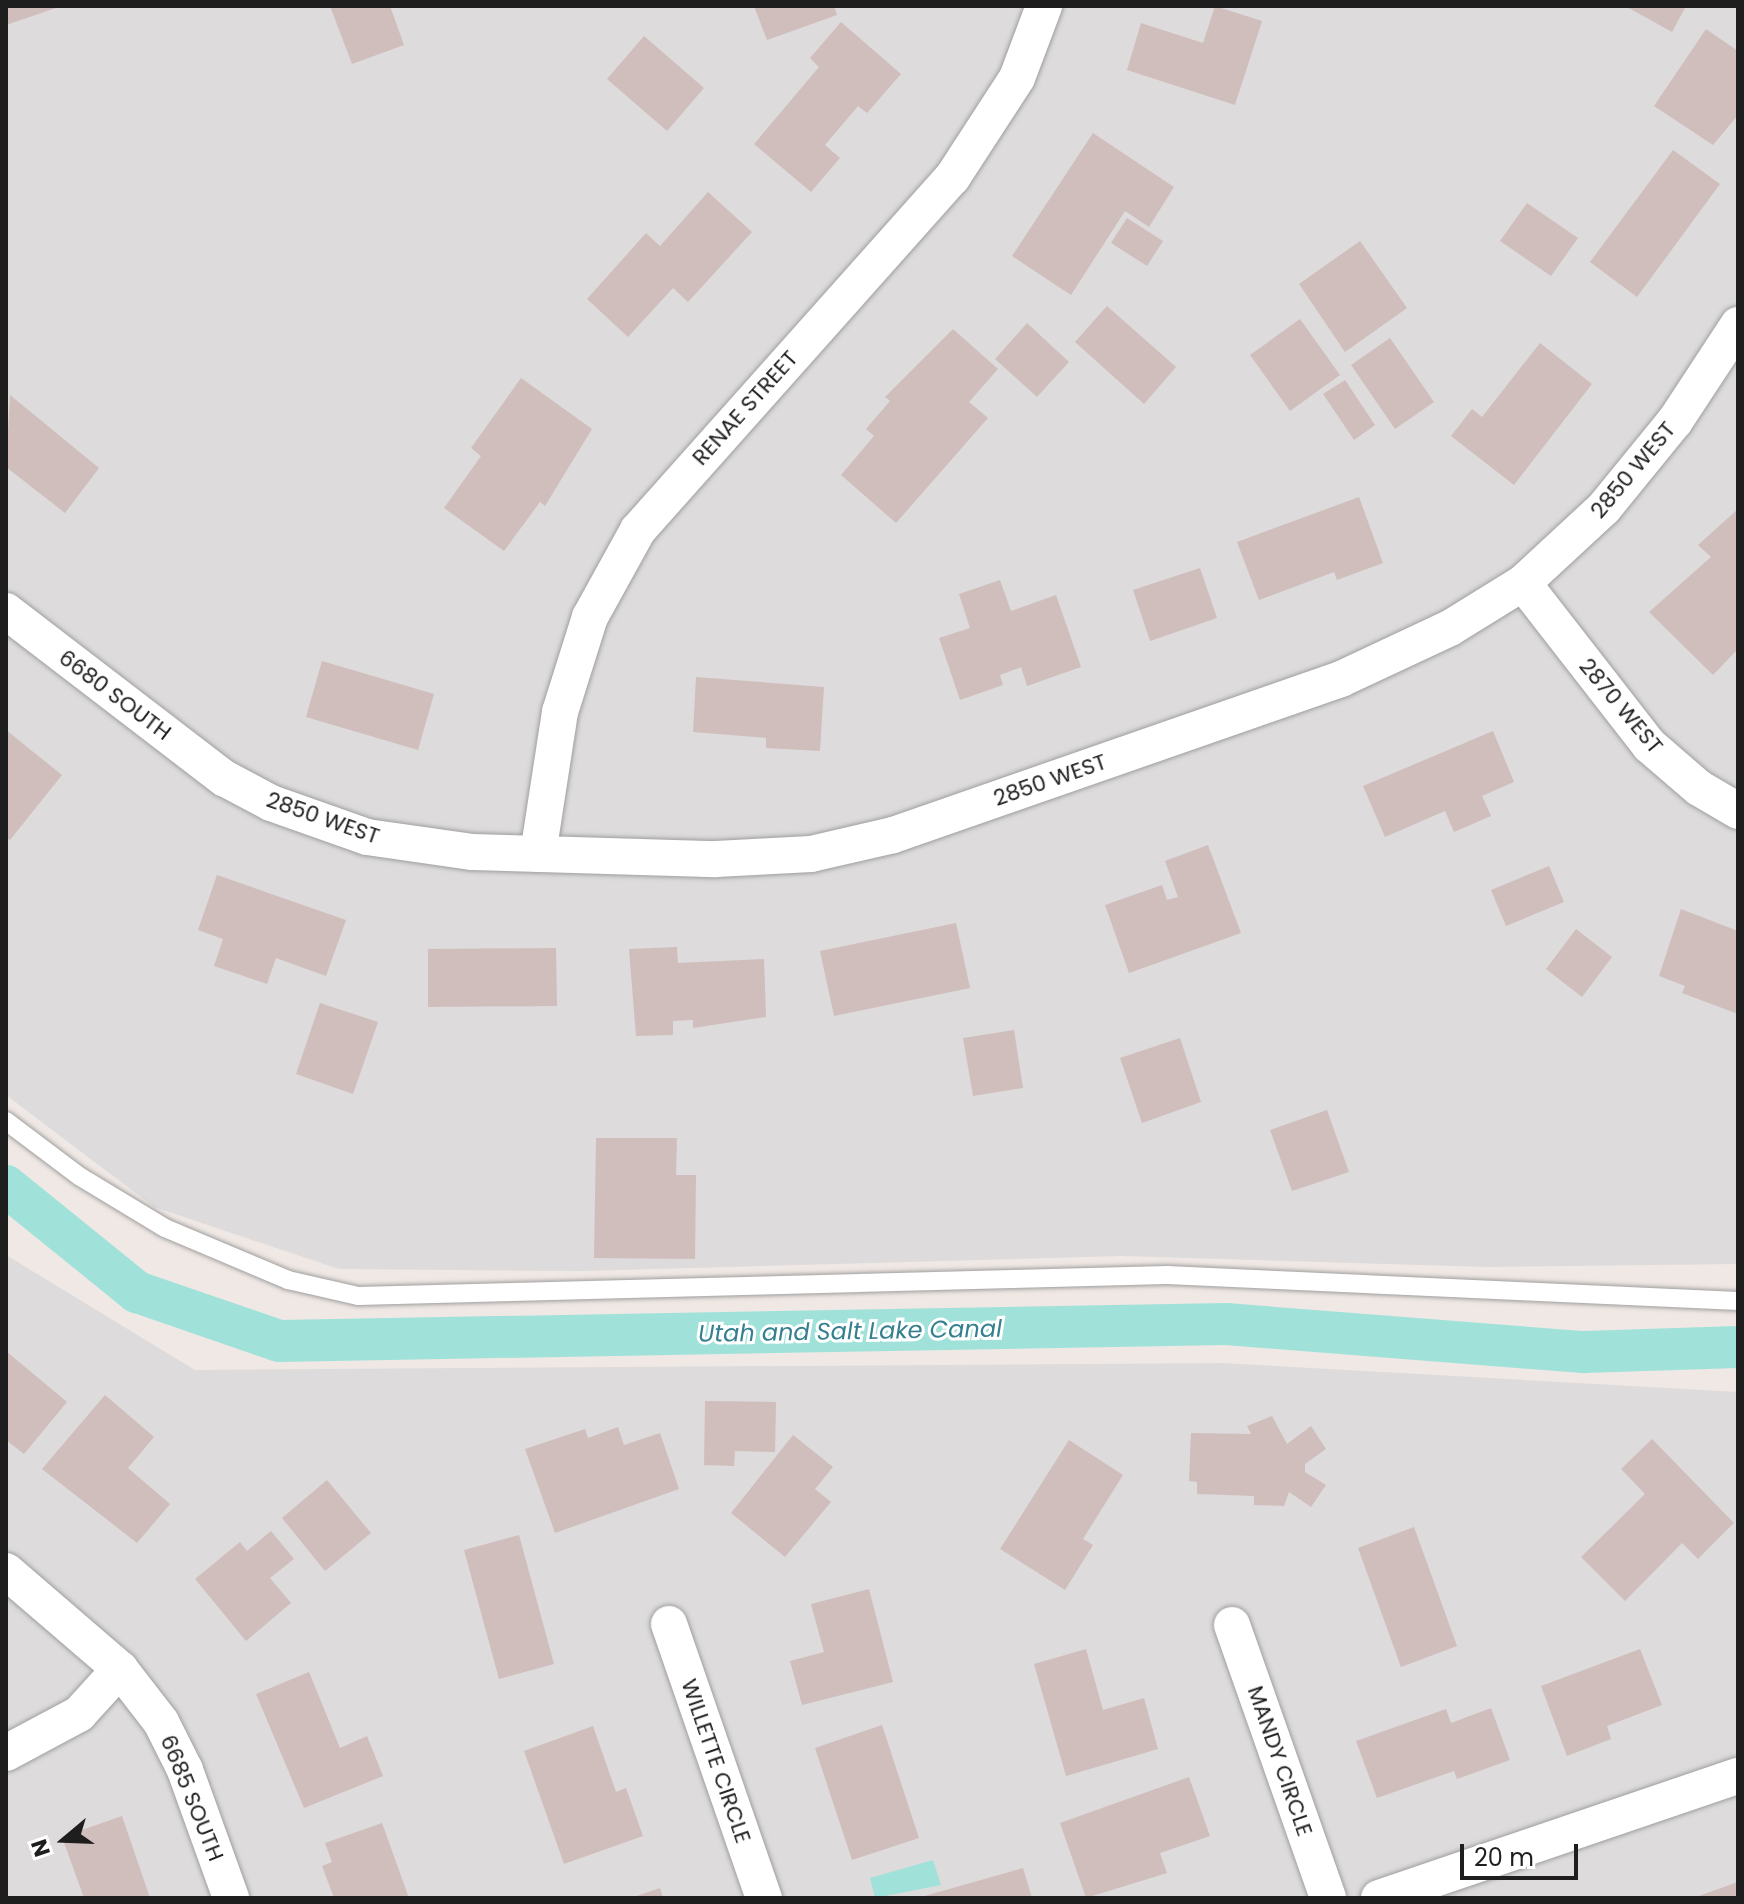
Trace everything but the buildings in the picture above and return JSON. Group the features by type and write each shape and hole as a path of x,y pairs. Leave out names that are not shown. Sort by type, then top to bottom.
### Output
{"street":[{"name":"RENAE STREET","path":"538,854 560,712 590,617 638,530 952,178 1017,78 1044,6"},
{"name":"2850 WEST","path":"224,778 271,803 367,837 538,854 716,859 811,854 893,835 1341,679 1450,628 1523,583 1604,508 1675,421 1738,325"},
{"name":"2870 WEST","path":"1523,583 1649,745 1699,788 1738,811"},
{"name":"6680 SOUTH","path":"6,611 224,778"},
{"name":"6685 SOUTH","path":"6,1571 120,1669 161,1722 185,1770 231,1898"},
{"name":"WILLETTE CIRCLE","path":"669,1624 764,1898"},
{"name":"MANDY CIRCLE","path":"1232,1625 1328,1898"},
{"path":"6,1753 79,1714 120,1669"},
{"path":"1379,1898 1738,1776"}],"lane":[{"path":"6,1121 79,1176 165,1228 288,1280 358,1296 1167,1275 1738,1301"}],"shaded area":[{"path":"6,6 1738,6 1738,1264 1487,1267 1121,1256 584,1271 339,1269 154,1207 6,1095"},
{"path":"6,1255 195,1370 1221,1363 1738,1392 1738,1898 6,1898"}],"water":[{"path":"933,1860 941,1885 875,1898 870,1878"}],"waterway":[{"name":"Utah and Salt Lake Canal","path":"6,1186 137,1292 279,1341 1226,1324 1584,1352 1738,1347"}]}
